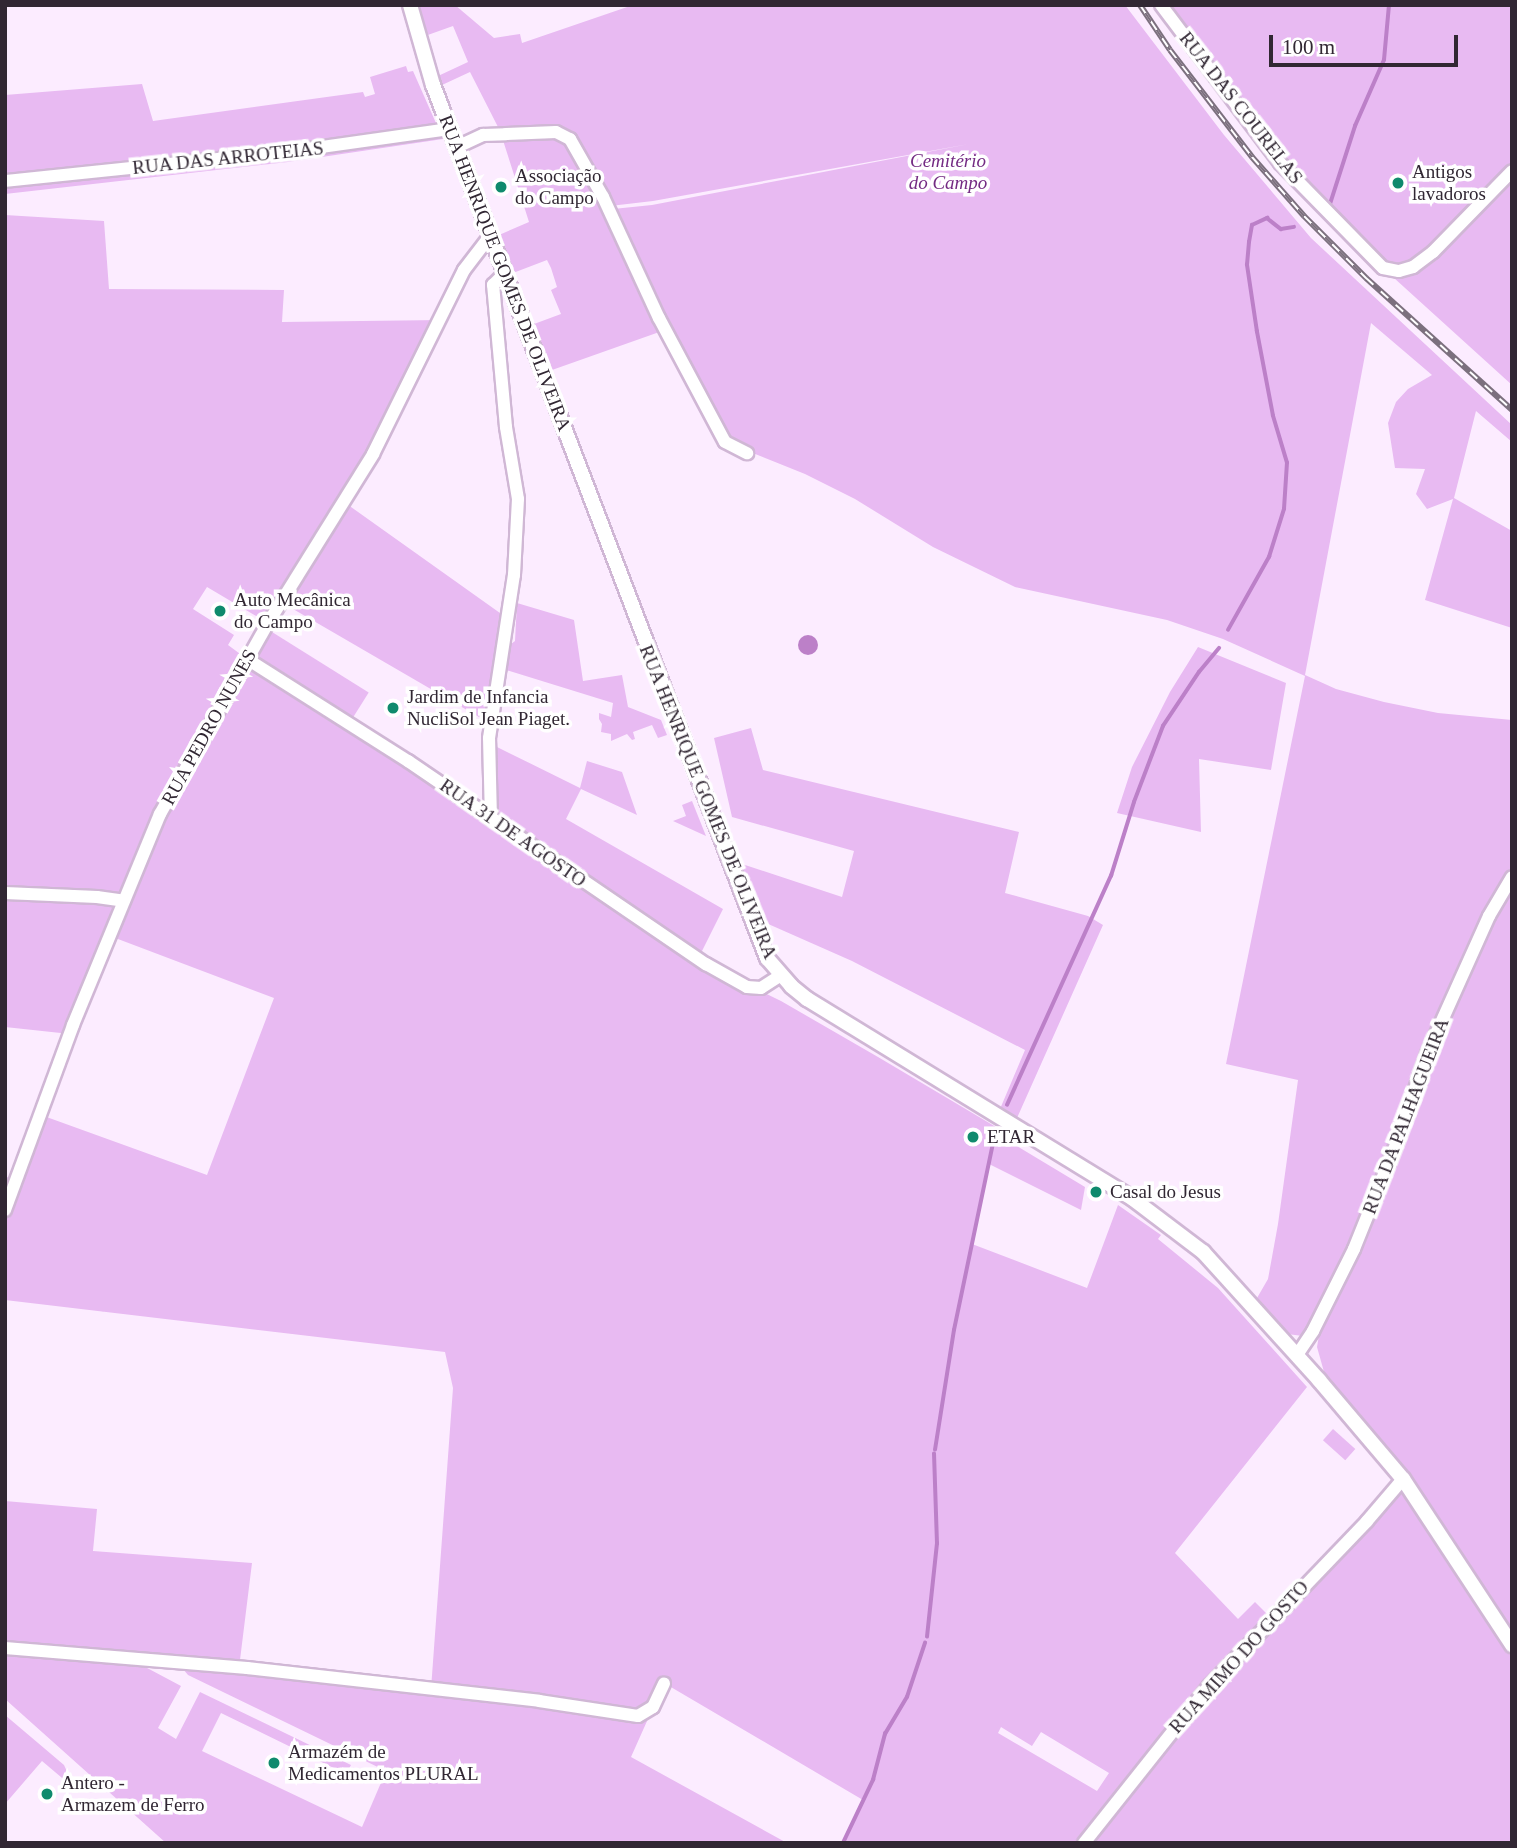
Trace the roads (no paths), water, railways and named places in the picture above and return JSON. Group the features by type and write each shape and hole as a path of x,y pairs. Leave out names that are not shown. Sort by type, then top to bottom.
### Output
{"street":[{"name":"RUA HENRIQUE GOMES DE OLIVEIRA","path":"410,5 422,54 762,948 781,975 826,1011 1164,1221 1203,1252 1297,1354 1402,1479 1512,1645"},
{"name":"RUA DAS COURELAS","path":"1161,5 1280,163 1383,268 1399,271 1413,267 1433,252 1512,172"},
{"name":"RUA DAS ARROTEIAS","path":"5,181 307,149 450,129"},
{"path":"457,147 483,135 556,132 570,139 603,197 657,314 725,442 747,453"},
{"name":"RUA PEDRO NUNES","path":"5,1210 73,1025 160,814 247,659 373,454 464,270 490,236"},
{"path":"491,819 489,738 514,575 518,499 506,427 493,285 505,273"},
{"name":"RUA 31 DE AGOSTO","path":"247,659 408,761 700,960 747,987 761,988 781,975"},
{"name":"RUA DA PALHAGUEIRA","path":"1297,1354 1313,1331 1354,1249 1397,1142 1427,1054 1489,916 1512,877"},
{"path":"5,893 97,897 124,901"},
{"name":"RUA MIMO DO GOSTO","path":"1084,1843 1209,1686 1367,1521 1402,1479"},
{"path":"5,1648 246,1668 539,1701 638,1716 653,1707 664,1683"}],"waterway":[{"path":"1330,204 1355,126 1384,60 1389,5"},
{"path":"1228,630 1269,557 1284,509 1287,463 1273,416 1257,332 1247,265 1249,242 1252,225 1267,218 1281,229 1294,227"},
{"path":"1007,1105 1111,876 1134,802 1163,726 1199,672 1219,648"},
{"path":"935,1450 954,1330 995,1133"},
{"path":"927,1637 937,1544 934,1454"},
{"path":"843,1843 873,1780 885,1734 907,1697 925,1643"}],"railway":[{"path":"1140,5 1170,50 1252,157 1304,216 1366,278 1512,410"}],"place":[{"name":"Antigos lavadoros","path":"1398,183"},
{"name":"Associação do Campo","path":"501,187"},
{"name":"Auto Mecânica do Campo","path":"220,611"},
{"name":"Jardim de Infancia NucliSol Jean Piaget.","path":"393,708"},
{"name":"ETAR","path":"973,1137"},
{"name":"Casal do Jesus","path":"1096,1192"},
{"name":"Armazém de Medicamentos PLURAL","path":"274,1763"},
{"name":"Antero - Armazem de Ferro","path":"47,1794"}],"park label":[{"name":"Cemitério do Campo","path":"948,172"}]}
